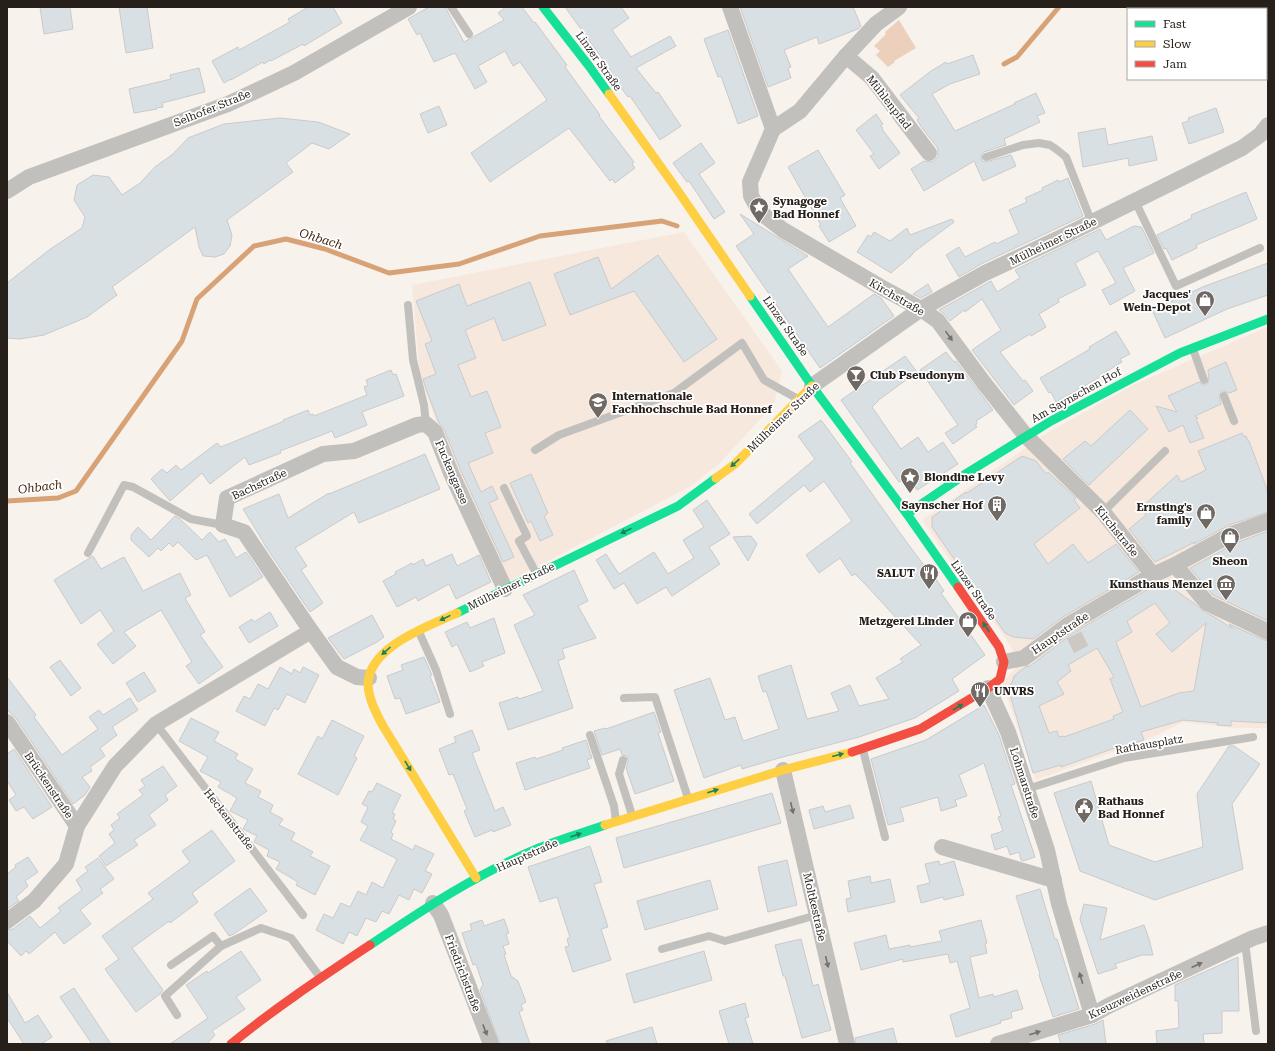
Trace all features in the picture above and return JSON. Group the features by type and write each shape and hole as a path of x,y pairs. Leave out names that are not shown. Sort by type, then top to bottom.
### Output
{"main road":[{"name":"Linzer Straße","path":"543,7 589,66 686,203 812,386 907,514 999,647 1004,662"},
{"name":"Am Saynschen Hof","path":"907,514 967,473 1051,421 1180,353 1268,319"},
{"name":"Mülheimer Straße","path":"369,678 373,667 386,649 419,631 678,506 735,464 812,386"},
{"name":"Hauptstraße","path":"231,1044 255,1024 320,978 433,903 476,878 540,848 616,821 783,770 863,749 920,729 988,688 1000,679 1004,662"},
{"path":"369,678 370,694 376,710 476,878"}],"street":[{"name":"Selhofer Straße","path":"7,192 29,176 228,104 294,74 409,7"},
{"path":"730,7 744,43 773,129 800,111 846,56 876,24 900,7"},
{"name":"Mühlenpfad","path":"846,56 872,78 929,153"},
{"name":"Mülheimer Straße","path":"812,386 921,309 985,273 1092,223 1242,148 1260,135 1268,125"},
{"name":"Kirchstraße","path":"773,129 750,182 751,196 760,212 790,234 921,309 938,321 1026,436 1103,512 1153,575"},
{"name":"Bachstraße","path":"223,526 227,498 323,454 354,451 417,425 426,424"},
{"name":"Fuckengasse","path":"426,424 435,432 451,473 505,589"},
{"name":"Hauptstraße","path":"1004,662 1024,658 1071,630 1153,575 1175,565 1232,534 1268,521"},
{"path":"223,526 244,532 337,667 357,677 369,678"},
{"path":"1175,565 1207,603 1268,632"},
{"path":"77,826 115,766 156,724 311,631"},
{"name":"Lohmarstraße","path":"988,688 1008,732 1047,850 1059,904 1092,1015"},
{"name":"Brückenstraße","path":"7,722 77,826 66,864 34,901 7,921"},
{"name":"Moltkestraße","path":"783,770 846,1044"},
{"path":"942,847 1054,880"},
{"name":"Friedrichstraße","path":"433,903 440,915 491,1044"},
{"name":"Kreuzweidenstraße","path":"998,1044 1092,1015 1110,1005 1252,938 1268,933"}],"lane":[{"path":"451,7 469,34"},
{"path":"986,157 1023,145 1039,143 1050,145 1066,157 1092,223"},
{"path":"1135,201 1176,286 1260,248"},
{"path":"408,305 413,360 424,405 426,424"},
{"path":"535,450 559,435 674,393 742,343 764,380 798,400"},
{"path":"1193,348 1204,380"},
{"path":"1224,396 1234,421"},
{"path":"1103,512 1165,451"},
{"path":"88,552 124,485 132,487 191,519 223,526"},
{"path":"504,488 527,536 519,541 536,574"},
{"path":"419,631 436,670 450,714"},
{"path":"624,698 655,697 666,745 688,799"},
{"name":"Heckenstraße","path":"156,724 303,914"},
{"path":"590,735 614,806 616,821"},
{"name":"Rathausplatz","path":"1027,789 1124,758 1253,737"},
{"path":"863,749 885,838"},
{"path":"623,760 619,774 632,816"},
{"path":"662,949 709,936 725,940 816,915"},
{"path":"177,1015 165,996 221,946 261,928 291,938 320,978"},
{"path":"171,965 213,936 221,946"},
{"path":"1245,942 1256,1032"}],"shaded area":[{"path":"899,20 916,48 894,61 895,62 888,67 876,55 880,51 874,46 886,34 885,32"},
{"name":"Internationale Fachhochschule Bad Honnef","path":"684,232 782,371 774,404 720,463 691,486 504,584 455,473 420,378 412,285"},
{"path":"1268,327 1268,728 1235,728 1183,722 1151,738 1036,780 1002,683 1015,669 1012,648 922,520 1047,433 1131,386"}],"building":[{"path":"40,7 70,7 73,29 44,34"},
{"path":"119,7 147,7 153,48 126,53"},
{"path":"308,7 333,7 342,23 304,46 303,44 264,64 263,62 224,83 212,61 238,47 239,50 290,22 288,19"},
{"path":"429,7 445,7 464,42 504,20 498,13 506,7 522,7 567,65 565,67 600,115 599,116 634,162 632,164 635,168 615,183 612,179 610,181 569,128 490,182 471,153 547,100 520,62 513,66 505,51 478,66 487,82 475,89 455,53 434,62 420,33 417,35 408,19"},
{"path":"565,7 621,7 629,18 612,30 631,57 670,36 676,46 636,68 656,93 658,92 681,126 660,140 630,96 628,97 616,81 609,68"},
{"path":"740,7 853,7 861,26 858,29 819,44 817,37 784,50 791,67 788,68 791,78 768,87"},
{"path":"728,30 758,116 738,124 721,76 718,77 704,39"},
{"path":"973,55 980,74 950,84 932,94 955,131 1036,93 1045,113 1037,116 1040,122 1004,139 1006,145 984,152 981,155 982,161 985,162 1011,155 1016,166 983,181 974,161 924,191 911,169 924,161 934,161 938,156 937,147 917,120 919,118 900,95 931,71 946,62 947,64"},
{"path":"199,68 205,92 162,103 163,107 156,108 157,109 134,113 129,89 171,79 170,75"},
{"path":"439,106 447,125 428,133 420,114"},
{"path":"1216,108 1224,132 1189,144 1182,123 1189,121 1188,118"},
{"path":"876,114 883,124 880,126 883,128 882,129 900,153 879,169 870,156 874,154 856,130"},
{"path":"280,118 318,122 350,134 329,149 312,143 286,163 293,172 227,220 232,235 230,246 224,254 215,257 203,256 199,247 195,227 112,287 117,295 87,317 44,335 20,339 7,338 7,283 49,250 82,228 85,217 74,200 77,185 93,175 109,177 122,195 140,183 155,167 173,154 188,138 224,124"},
{"path":"1105,128 1108,145 1152,136 1157,160 1129,166 1128,158 1083,167 1078,133"},
{"path":"701,143 715,163 699,174 725,212 714,219 689,181 687,182 673,163"},
{"path":"818,150 845,195 840,198 856,226 829,242 788,167"},
{"path":"1068,178 1083,216 981,264 959,277 946,255 959,247 965,257 995,242 996,244 1019,233 1009,210 1027,202 1025,198 1043,190 1042,188 1058,180 1059,182"},
{"path":"1246,192 1257,219 1196,245 1197,248 1172,260 1166,248 1164,249 1157,235 1192,218 1191,215"},
{"path":"740,214 808,256 788,269 828,327 874,294 881,298 894,316 820,368 736,246 754,234"},
{"path":"952,219 954,222 914,252 891,273 857,252 868,235 871,237 874,232 890,241 907,228 910,235"},
{"path":"1134,226 1142,228 1154,253 1123,268 1135,291 1110,305 1102,290 1116,283 1098,251 1075,263 1086,285 1058,299 1059,302 1039,314 1046,327 1031,336 1030,334 1000,352 1033,391 1014,405 972,350 1001,330 982,299 950,321 939,310 991,281 997,292 1020,278 1015,270 1100,229 1106,240"},
{"path":"658,255 717,339 684,362 634,291 570,315 554,274 598,257 611,289"},
{"path":"1268,263 1268,295 1227,309 1165,338 1152,310 1205,286"},
{"path":"530,282 546,325 503,341 494,318 465,330 476,358 458,365 471,397 487,391 501,427 485,433 493,453 468,463 481,492 492,486 498,499 489,503 514,557 503,562 460,469 444,429 439,423 426,389 423,379 436,374 425,344 432,341 416,301 459,284 467,306"},
{"path":"928,284 932,292 921,298 913,294"},
{"path":"1116,331 1130,354 1120,359 1122,362 1104,373 1105,374 1056,402 1051,392 1049,393 1040,378 1090,349 1089,347"},
{"path":"946,352 954,362 956,361 993,410 976,421 977,424 975,425 977,427 953,444 945,433 958,425 920,370"},
{"path":"905,356 917,372 880,399 872,407 901,449 918,437 928,452 943,442 958,464 917,490 914,485 909,487 903,480 899,482 841,400"},
{"path":"1226,362 1237,390 1229,393 1222,391 1219,396 1221,404 1195,416 1198,418 1196,419 1204,438 1190,443 1183,425 1169,432 1156,406 1177,412 1168,396 1199,382 1206,385 1209,381 1208,370"},
{"path":"391,370 393,375 396,374 404,396 362,412 367,425 335,438 332,431 280,451 281,453 249,465 245,457 210,484 202,473 170,501 151,479 162,469 167,473 176,465 181,470 217,443 221,447 308,410 310,415 313,414 314,416 367,395 364,387 368,385 366,380"},
{"path":"1130,410 1148,429 1089,485 1063,459 1085,441 1091,446"},
{"path":"821,420 852,462 850,463 905,540 932,576 933,575 944,591 941,593 985,655 952,679 959,691 915,718 859,737 742,769 741,765 704,778 674,690 710,678 725,720 735,717 743,741 779,729 766,691 763,692 758,676 791,665 807,719 839,711 831,693 850,685 859,706 889,699 876,678 903,662 900,659 921,645 855,574 852,576 840,558 819,573 806,555 852,521 824,481 810,492 804,485 757,524 749,514 815,459 798,436"},
{"path":"1242,433 1249,441 1268,492 1268,512 1229,525 1194,544 1195,542 1155,562 1129,529 1146,515 1142,507 1177,475 1181,482 1206,470 1198,451"},
{"path":"425,454 440,489 359,523 354,512 295,548 307,566 301,570 323,603 310,612 264,544 243,509 279,494 288,518 329,493"},
{"path":"1022,456 1036,461 1046,474 1048,472 1076,498 1074,500 1080,508 1034,544 1048,564 1073,544 1088,563 1116,544 1139,572 1063,617 1033,639 1013,637 1005,633 932,527 932,517 966,492 967,493"},
{"path":"531,474 548,513 544,516 553,535 540,541 531,521 528,523 510,483"},
{"path":"707,500 730,534 709,547 720,564 672,596 666,587 637,604 624,583 614,589 596,560 606,554 619,574 654,552 668,574 694,558 683,540 704,527 693,510"},
{"path":"175,516 202,540 210,532 219,542 225,539 236,558 246,552 263,577 230,597 207,555 196,560 178,542 173,547 169,543 161,551 158,548 149,557 131,540 131,535 138,527 151,540"},
{"path":"1268,531 1268,621 1213,595 1190,568 1236,543"},
{"path":"751,536 757,544 748,561 733,537"},
{"path":"452,554 457,566 479,555 491,582 456,599 449,584 418,601 416,597 397,607 383,581 396,574 395,572 412,563 413,565 423,559 426,566"},
{"path":"93,556 101,569 124,557 143,591 180,573 191,595 185,598 205,632 200,635 223,667 199,684 186,666 192,662 161,610 124,632 136,646 113,664 97,644 114,631 100,610 81,624 54,580"},
{"path":"574,570 588,601 578,606 596,638 562,649 565,658 558,661 573,708 508,730 499,703 518,697 519,699 543,691 514,625 535,615 523,595"},
{"path":"1162,581 1203,611 1233,629 1229,624 1268,641 1268,723 1231,721 1231,726 1217,725 1218,723 1183,720 1141,732 1144,740 1124,747 1123,745 1061,767 1061,765 1033,773 1008,688 1014,676 1025,667 1030,666 1073,633","holes":["1155,603 1170,623 1156,634 1172,652 1206,623 1194,691 1179,693 1141,707 1116,642 1132,632 1127,621","1097,648 1114,677 1110,679 1123,712 1113,716 1114,719 1064,737 1059,737 1057,731 1049,733 1039,706 1064,694 1057,682 1071,671 1068,665"]},
{"path":"270,612 278,626 249,643 239,627 252,619 254,622"},
{"path":"372,615 384,637 344,659 328,638"},
{"path":"494,618 505,653 482,662 484,666 470,672 457,644 452,647 445,632 467,622 470,628"},
{"path":"424,657 432,675 430,676 440,702 406,714 400,698 395,699 387,676 403,670 401,665"},
{"path":"60,660 81,688 71,696 50,667"},
{"path":"280,667 292,674 294,669 300,673 303,667 319,675 305,703 287,694 278,710 274,708 265,726 236,711 244,696 250,699 258,684 268,689"},
{"path":"144,672 156,691 138,702 126,683"},
{"path":"7,677 36,715 34,717 62,755 98,729 89,717 99,710 103,715 130,698 138,710 112,727 117,735 100,748 105,756 90,767 92,771 82,777 90,787 85,795 73,804 15,717 7,710"},
{"path":"984,705 999,735 1015,784 1011,785 1035,857 1023,861 1021,860 1019,852 1010,855 1007,846 995,850 991,835 1003,831 998,817 1001,816 984,763 959,775 967,796 955,800 957,806 941,811 938,797 900,808 904,821 888,825 871,759 926,740"},
{"path":"654,712 661,732 658,733 674,781 635,794 626,768 628,761 627,756 622,755 620,749 602,755 594,731 606,729"},
{"path":"191,718 219,732 214,741 238,754 235,759 253,769 245,783 261,791 258,797 273,805 270,812 283,819 279,825 295,833 291,840 313,852 310,856 330,866 315,895 296,885 298,882 276,869 280,862 267,856 269,850 254,842 257,836 243,829 248,820 230,811 237,798 218,787 221,782 200,771 208,757 179,741"},
{"path":"332,720 364,736 354,756 357,758 338,795 298,774 318,736 322,739"},
{"path":"472,730 480,750 472,753 495,811 503,807 511,825 493,832 492,830 475,837 464,811 467,809 453,774 449,775 439,749 456,742 454,737"},
{"path":"586,740 592,758 587,760 590,768 525,790 516,763 535,757 536,759"},
{"name":"Rathaus Bad Honnef","path":"1229,746 1234,746 1260,764 1232,804 1243,869 1155,900 1080,871 1054,793 1091,781 1109,845 1155,862 1203,847 1197,794"},
{"path":"14,749 52,807 33,819 24,807 16,811 9,800 16,795 7,781 7,754"},
{"path":"163,766 177,786 165,795 168,800 149,815 156,825 134,840 138,845 106,866 99,856 115,843 109,834 114,830 111,825 120,818 117,814 143,795 139,790 145,786 141,780"},
{"path":"377,783 401,795 392,813 395,814 393,819 396,821 391,832 393,834 391,839 413,850 415,845 434,854 425,871 432,874 422,893 414,889 409,900 399,895 389,914 382,911 376,922 366,918 357,936 349,932 343,944 316,930 324,914 333,918 341,903 350,907 358,891 366,895 372,882 383,888 397,859 360,840 368,826 361,822 368,807 362,804 369,791 372,792"},
{"path":"772,793 781,823 624,868 616,838"},
{"path":"850,805 854,818 814,829 809,810 823,806 825,812"},
{"path":"212,830 235,861 192,893 198,902 170,923 169,921 132,948 163,990 160,994 136,1012 105,969 119,959 102,936 153,899 148,893 190,862 182,851"},
{"path":"590,846 602,882 594,884 608,927 601,929 611,960 573,972 565,947 569,946 567,939 570,937 557,897 540,902 528,867"},
{"path":"28,857 38,872 25,881 28,886 16,897 19,901 7,909 7,874 16,867 15,865"},
{"path":"98,858 114,879 100,889 103,893 80,910 91,924 64,944 55,932 29,954 26,951 21,956 7,941 7,930 13,929 30,916 40,928 61,911 58,908 82,890 76,880 88,871 85,867"},
{"path":"787,860 797,905 768,912 758,867"},
{"path":"939,861 940,865 954,861 964,895 944,900 943,897 921,903 917,886 930,883 925,864"},
{"path":"870,876 871,883 890,879 895,902 848,912 846,899 851,898 848,881"},
{"path":"710,880 718,909 645,930 637,901"},
{"path":"250,888 267,911 229,936 214,914"},
{"path":"1040,889 1079,1009 1053,1017 1016,896"},
{"path":"1084,904 1107,908 1100,940 1144,925 1153,955 1142,955 1115,964 1117,968 1098,974 1080,919"},
{"path":"504,919 509,933 506,934 509,944 503,946 506,954 504,955 511,976 518,981 526,1002 521,1005 523,1010 519,1012 530,1044 500,1044 480,990 483,985 476,964 473,965 462,933 472,930 470,924 482,920 484,926"},
{"path":"981,920 987,943 985,944 987,953 970,957 979,998 993,994 994,997 1017,990 1023,1009 1011,1012 1012,1018 1000,1021 1001,1023 956,1037 950,1015 970,1008 957,961 950,963 948,954 903,962 903,959 861,970 854,943 886,935 889,949 910,945 910,947 942,941 939,931"},
{"path":"801,939 813,986 818,984 831,1030 802,1038 775,945"},
{"path":"241,951 261,980 236,997 245,1009 212,1031 215,1035 207,1044 170,1044 208,1018 186,985 207,971 208,973"},
{"path":"704,951 712,980 634,1003 626,974"},
{"path":"1238,957 1239,1011 1222,1011 1222,1033 1203,1034 1204,1044 1157,1044 1156,1031 1179,1028 1178,1001 1175,1001 1175,985"},
{"path":"74,988 111,1044 92,1044 60,997"},
{"path":"7,992 25,1023 38,1015 52,1037 41,1044 24,1044 7,1018"},
{"path":"745,1003 749,1017 745,1018 753,1044 729,1044 719,1011"},
{"path":"1103,1020 1106,1044 1061,1044 1058,1035 1095,1024"},
{"path":"652,1027 657,1044 607,1044 606,1041"},
{"path":"893,1028 897,1044 856,1044 855,1038"}],"waterway":[{"name":"Ohbach","path":"1004,64 1017,57 1059,7"},
{"name":"Ohbach","path":"7,501 58,498 76,491 182,341 197,299 254,246 286,239 325,249 389,273 459,264 540,236 662,221 677,226"}],"tunnel":[{"path":"1074,635 1083,653"}],"traffic: fast":[{"path":"543,7 609,94"},
{"path":"750,296 812,386 907,514 958,587"},
{"path":"907,514 967,473 1051,421 1180,353 1268,319"},
{"path":"457,613 678,506 716,478"},
{"path":"370,945 452,892 494,869 547,845 605,825"}],"traffic: slow":[{"path":"609,94 750,296"},
{"path":"716,478 735,464 812,386"},
{"path":"457,613 417,631 390,648 379,658 371,670 368,689 373,705 383,726 476,878"},
{"path":"605,825 783,770 852,752"}],"traffic: jam":[{"path":"852,752 920,729 988,688 1000,679 1004,662 999,647 958,587"},
{"path":"231,1044 282,1005 370,945"}],"place":[{"name":"Synagoge Bad Honnef","path":"759,224"},
{"name":"Jacques' Wein-Depot","path":"1205,317"},
{"name":"Club Pseudonym","path":"856,392"},
{"name":"Internationale Fachhochschule Bad Honnef","path":"598,419"},
{"name":"Blondine Levy","path":"910,494"},
{"name":"Saynscher Hof","path":"997,522"},
{"name":"Ernsting's family","path":"1206,530"},
{"name":"Sheon","path":"1230,554"},
{"name":"SALUT","path":"929,590"},
{"name":"Kunsthaus Menzel","path":"1226,601"},
{"name":"Metzgerei Linder","path":"968,638"},
{"name":"UNVRS","path":"980,708"},
{"name":"Rathaus Bad Honnef","path":"1084,824"}]}
